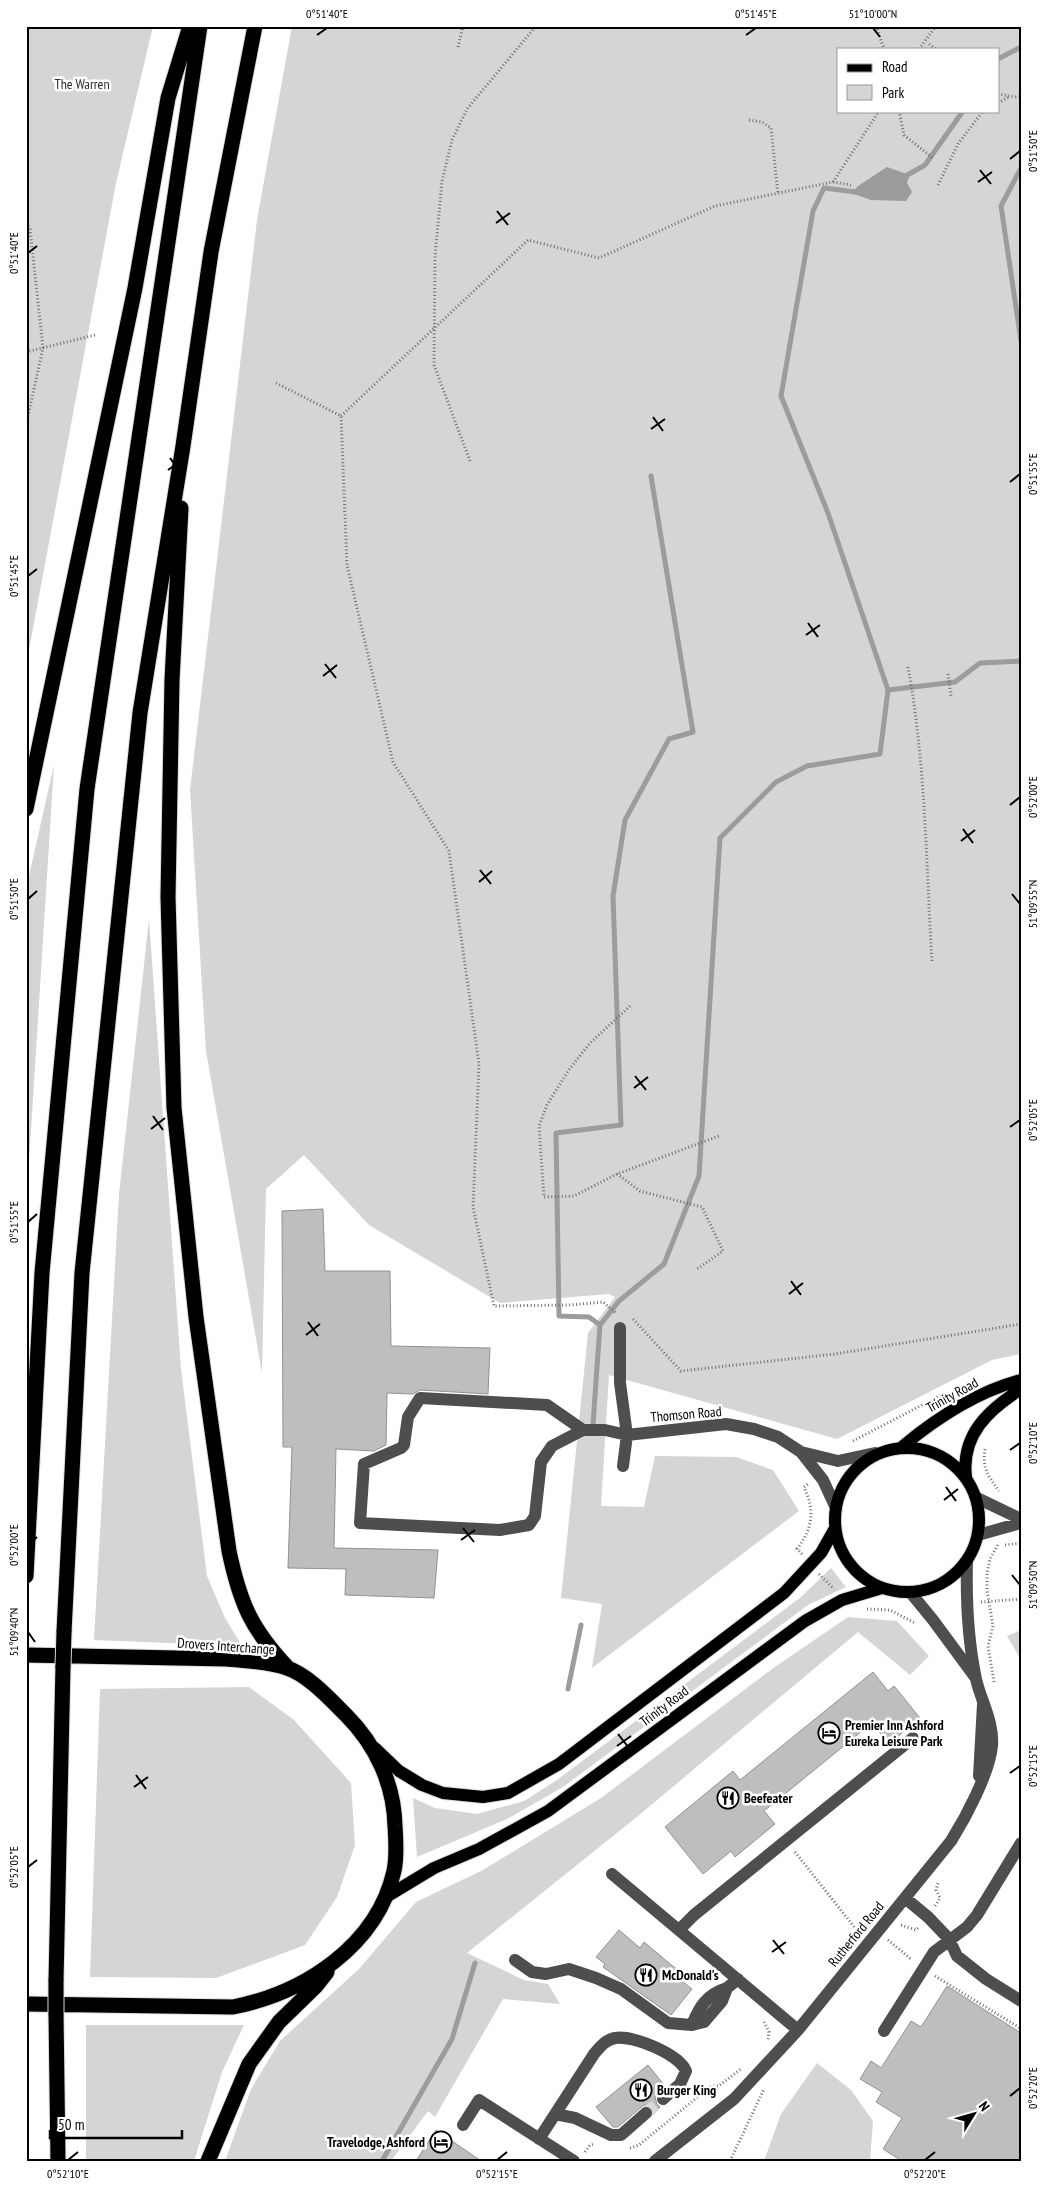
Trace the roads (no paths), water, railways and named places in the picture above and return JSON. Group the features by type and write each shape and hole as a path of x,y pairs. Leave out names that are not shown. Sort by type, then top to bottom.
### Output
{"highway":[{"path":"26,809 135,288 168,98 190,26"},
{"path":"26,1576 42,1273 87,789 200,26"},
{"path":"58,2161 56,1981 62,1666 82,1273 112,965 140,713 183,446 211,252 255,26"},
{"path":"183,446 179,578 172,680 168,897 174,1108 196,1317 229,1551 236,1586 251,1622 265,1644 288,1668"},
{"name":"Drovers Interchange","path":"26,1655 227,1660 257,1662 288,1668 332,1701 353,1721 371,1745 390,1784 395,1808 395,1870 386,1897 370,1924 333,1964 286,1991 261,2001 233,2007 26,2004"},
{"path":"208,2161 249,2064 279,2022 316,1986 333,1964"}],"main road":[{"name":"Trinity Road","path":"904,1446 929,1424 953,1410 1000,1386 1021,1380"},
{"name":"Trinity Road","path":"966,1477 964,1460 969,1443 979,1426 1000,1403 1021,1389"},
{"name":"Trinity Road","path":"904,1446 930,1450 948,1460 966,1477 977,1498 980,1519 978,1535 967,1561 953,1576 935,1587 910,1592 882,1588 859,1575 845,1558 834,1530 835,1506 842,1486 852,1471 875,1453 904,1446"},
{"name":"Trinity Road","path":"371,1745 399,1771 422,1785 443,1793 483,1797 508,1793 559,1764 784,1593 821,1553 834,1530"},
{"name":"Trinity Road","path":"386,1897 434,1868 479,1849 548,1811 805,1621 842,1600 882,1588"}],"street":[{"path":"622,1320 620,1383 627,1435 623,1466"},
{"path":"420,1398 547,1405 583,1430 552,1446 541,1462 535,1516 529,1525 500,1530 360,1523 364,1464 401,1448 404,1444 408,1417 420,1398"},
{"name":"Thomson Road","path":"583,1430 606,1430 627,1435 726,1424 754,1429 778,1437 801,1452 820,1476 835,1506"},
{"name":"Thomson Road","path":"801,1452 838,1461 875,1453"},
{"path":"977,1498 1021,1521"},
{"path":"978,1535 1021,1521"},
{"path":"967,1561 966,1602 976,1679"},
{"path":"910,1592 976,1679"},
{"name":"Rutherford Road","path":"655,2161 734,2099 798,2030 951,1841 965,1819 979,1784 981,1719 984,1703 976,1679"},
{"path":"679,1930 694,1915 913,1738"},
{"path":"884,2031 934,1952 967,1927 978,1914 1021,1843"},
{"path":"612,1874 798,2030"},
{"path":"905,1898 928,1916 949,1939 957,1956 986,1980 1021,2001"},
{"path":"515,1960 532,1972 546,1974 569,1969 596,1978 621,1990 668,2023 692,2026 704,2022 722,2001 727,1988 738,1979"},
{"path":"539,2139 602,2044 613,2038 626,2037 673,2054 683,2062 686,2071 680,2084 663,2099"},
{"path":"463,2124 479,2100 574,2161"},
{"path":"555,2114 575,2118 611,2136 621,2135 646,2113"}],"waterway":[{"path":"1000,58 1021,47"},
{"path":"902,178 925,165 962,112"},
{"path":"1021,168 1001,206 1021,341"},
{"path":"593,1424 600,1325 619,1301 664,1264 699,1176 720,838 776,782 807,766 880,754 888,690 828,513 781,396 813,211 824,188 856,192"},
{"path":"600,1325 589,1317 559,1316 556,1133 621,1125 613,896 625,820 669,739 693,732 651,476"},
{"path":"888,690 955,682 980,663 1021,661"},
{"path":"568,1689 581,1625"},
{"path":"382,2161 452,2039 475,1963"}],"tunnel":[{"path":"646,2113 663,2099"}],"place":[{"name":"Premier Inn Ashford Eureka Leisure Park","path":"829,1733"},
{"name":"Beefeater","path":"728,1798"},
{"name":"McDonald's","path":"646,1975"},
{"name":"Burger King","path":"641,2090"},
{"name":"Travelodge, Ashford","path":"441,2142"}],"park label":[{"name":"The Warren","path":"82,84"}]}
